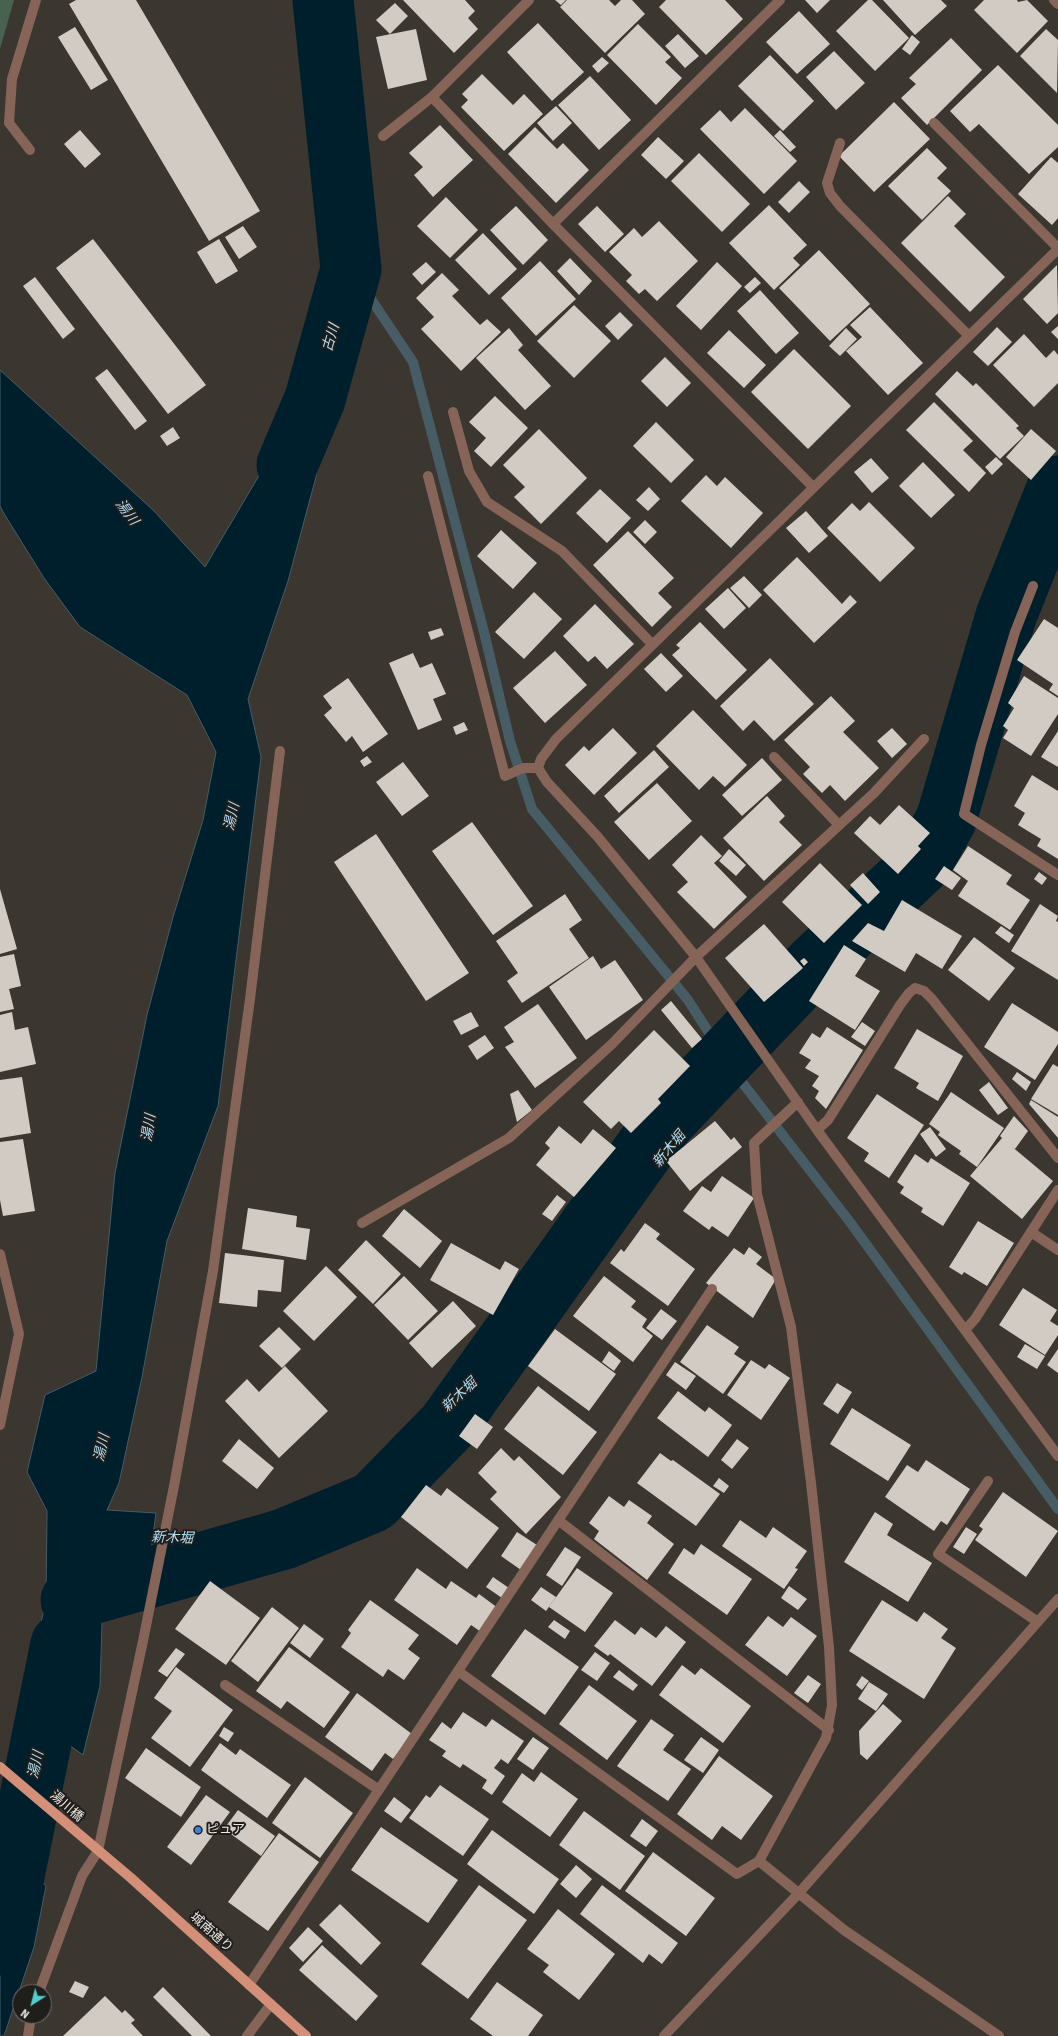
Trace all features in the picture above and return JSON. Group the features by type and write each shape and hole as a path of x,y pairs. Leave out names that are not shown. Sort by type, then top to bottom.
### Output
{"main road":[{"name":"湯川橋","path":"0,1767 98,1851"},
{"name":"城南通り","path":"98,1851 306,2036"}],"street":[{"path":"30,150 9,123 12,79 36,0"},
{"path":"382,136 432,97 529,0"},
{"path":"1054,0 1058,4"},
{"path":"553,224 776,2"},
{"path":"432,97 553,224 813,487"},
{"path":"538,768 541,760 556,739 1058,248 934,123"},
{"path":"840,143 827,183 830,193 840,206 969,336"},
{"path":"453,412 469,471 487,502 562,551 652,644"},
{"path":"428,476 505,776 523,768 538,768"},
{"path":"1033,586 1015,632 981,745 964,814 1058,876"},
{"path":"362,1223 509,1138 612,1044 696,957 874,793 924,739"},
{"path":"42,1984 82,1876 98,1851 154,1586 213,1271 251,991 280,751"},
{"path":"774,757 839,825"},
{"path":"538,768 547,782 597,836 696,957 817,1130 1058,1456"},
{"path":"817,1130 828,1120 900,1006 909,993 915,988 924,991 932,999 1058,1158"},
{"path":"458,1671 737,1874 759,1861 826,1738 829,1730 832,1705 830,1647 791,1327 757,1194 754,1143 785,1116 798,1102"},
{"path":"966,1330 975,1319 1058,1190"},
{"path":"1031,1232 1058,1250"},
{"path":"0,1254 19,1334 4,1388 0,1425"},
{"path":"249,1985 712,1289"},
{"path":"988,1482 938,1554 1038,1622"},
{"path":"558,1520 829,1730"},
{"path":"664,2036 798,1894 1058,1599"},
{"path":"225,1685 379,1790"},
{"path":"759,1861 844,1930 1000,2036"},
{"path":"248,2036 271,2004"},
{"path":"28,2036 30,2024"}],"green space":[{"path":"0,0 14,0 0,49"}],"water":[{"path":"331,367 316,477 288,581 248,699 261,757 218,1106 167,1241 142,1377 119,1483 107,1510 156,1513 145,1596 106,1607 102,1624 100,1686 83,1755 22,1711 46,1600 47,1511 27,1472 45,1395 96,1371 115,1173 147,1015 173,917 203,820 216,752 187,695 80,627 44,578 3,512 0,506 0,370 154,511 205,567 270,457"},
{"path":"0,1844 46,1886 34,1947 22,1984 12,1984 12,2012 4,2036 0,2036"}],"building":[{"path":"76,0 136,0 260,211 209,241 69,4"},
{"path":"403,0 465,0 475,11 468,18 478,29 454,53"},
{"path":"555,0 566,0 561,5"},
{"path":"567,0 609,0 615,6 621,0 632,0 645,14 605,53 560,7"},
{"path":"666,0 725,0 743,19 706,55 659,7"},
{"path":"805,0 830,0 817,13"},
{"path":"868,0 872,0 909,38 875,71 836,31"},
{"path":"883,0 941,0 947,6 915,35"},
{"path":"984,0 1017,0 1018,2 1027,0 1048,21 1017,53 974,10"},
{"path":"395,3 408,16 390,34 376,20"},
{"path":"799,11 830,44 797,74 766,42"},
{"path":"538,23 584,72 552,101 507,52"},
{"path":"638,24 671,57 665,62 682,78 656,105 607,55"},
{"path":"75,27 108,80 91,90 58,37"},
{"path":"416,29 427,80 388,89 376,37"},
{"path":"1046,29 1058,40 1057,93 1020,56"},
{"path":"678,34 699,56 685,68 665,46"},
{"path":"912,35 920,42 910,55 902,49"},
{"path":"951,38 982,70 927,125 901,98 916,84 909,78"},
{"path":"834,51 865,83 836,110 806,77"},
{"path":"770,55 814,101 783,131 738,86"},
{"path":"602,57 609,63 598,73 592,66"},
{"path":"998,65 1058,125 1058,147 1029,174 979,124 970,132 950,111"},
{"path":"482,74 513,105 524,94 543,114 504,151 461,107 468,100 462,94"},
{"path":"590,76 631,120 599,150 558,105"},
{"path":"894,102 930,139 874,192 839,156"},
{"path":"556,106 572,123 553,141 537,123"},
{"path":"745,108 797,161 764,194 700,129 720,110 731,122"},
{"path":"440,125 473,160 433,197 414,175 423,167 409,153"},
{"path":"535,127 557,149 563,143 589,170 556,203 508,154"},
{"path":"80,130 101,154 85,168 64,144"},
{"path":"780,130 796,147 790,152 774,136"},
{"path":"658,137 684,161 666,179 641,155"},
{"path":"927,148 947,168 937,178 951,191 922,220 888,186"},
{"path":"699,153 750,204 722,232 671,181"},
{"path":"1051,157 1058,163 1058,218 1052,225 1018,194"},
{"path":"799,181 810,192 789,213 778,202"},
{"path":"948,196 966,214 954,226 1005,277 970,312 901,243"},
{"path":"446,197 478,230 450,258 417,226"},
{"path":"769,205 807,245 793,258 800,265 774,290 729,243"},
{"path":"516,206 548,240 523,265 490,230"},
{"path":"597,206 624,234 605,252 578,224"},
{"path":"659,221 698,261 657,301 645,289 639,294 626,281 632,275 609,252 634,228 642,237"},
{"path":"243,226 257,247 239,259 225,237"},
{"path":"483,233 517,269 489,295 455,260"},
{"path":"93,239 206,385 168,414 56,268"},
{"path":"219,239 238,271 216,284 197,252"},
{"path":"819,250 870,304 830,341 779,288"},
{"path":"570,258 592,281 579,295 557,271"},
{"path":"540,261 576,299 536,336 501,298"},
{"path":"426,262 436,272 422,285 412,274"},
{"path":"717,262 742,286 701,330 676,306"},
{"path":"1057,265 1058,313 1047,324 1023,299"},
{"path":"442,273 459,290 452,296 480,325 487,319 501,332 461,371 421,329 434,317 416,298"},
{"path":"35,277 75,329 63,339 23,286"},
{"path":"755,277 761,283 750,293 744,287"},
{"path":"760,290 799,333 776,354 737,311"},
{"path":"574,305 611,341 574,378 537,341"},
{"path":"870,307 923,363 888,395 846,351 862,337 850,325"},
{"path":"620,312 633,325 618,340 605,326"},
{"path":"1058,326 1058,339 1051,332"},
{"path":"997,327 1012,342 988,366 973,352"},
{"path":"509,328 523,345 518,350 551,386 525,410 476,358"},
{"path":"846,328 857,339 840,356 829,346"},
{"path":"729,330 766,365 744,388 707,353"},
{"path":"1024,334 1046,358 1054,350 1058,355 1058,383 1034,407 993,365"},
{"path":"794,349 851,406 808,449 751,392"},
{"path":"665,357 691,383 667,407 641,381"},
{"path":"107,369 147,421 135,430 95,378"},
{"path":"957,371 973,386 976,383 1019,426 1016,428 1024,436 1000,459 935,394"},
{"path":"495,396 528,428 491,467 474,451 486,438 469,422"},
{"path":"934,402 973,441 963,450 986,473 969,492 906,430"},
{"path":"656,422 694,460 671,483 633,446"},
{"path":"173,427 180,438 167,446 160,436"},
{"path":"539,429 587,478 541,524 514,497 525,487 503,465"},
{"path":"1031,429 1056,451 1031,480 1006,457"},
{"path":"996,457 1003,464 992,475 985,467"},
{"path":"871,458 889,478 872,493 854,472"},
{"path":"923,462 955,495 931,518 899,486"},
{"path":"706,475 717,486 725,477 763,513 731,548 681,501"},
{"path":"649,487 660,499 648,511 636,500"},
{"path":"600,489 631,518 607,543 576,513"},
{"path":"869,502 915,548 880,582 827,528 852,503 860,511"},
{"path":"806,511 828,536 809,553 786,528"},
{"path":"645,520 657,532 645,544 633,532"},
{"path":"501,530 537,563 513,589 477,556"},
{"path":"628,531 674,578 658,593 672,607 652,627 593,565"},
{"path":"797,557 842,604 850,595 857,602 814,643 763,590"},
{"path":"744,576 762,595 749,608 730,588"},
{"path":"728,588 746,608 724,629 705,609"},
{"path":"534,592 562,619 524,659 495,632"},
{"path":"595,604 634,644 607,669 595,656 588,662 563,636"},
{"path":"1044,619 1058,628 1058,696 1049,690 1053,684 1017,660"},
{"path":"700,622 747,670 716,700 672,655 680,648 676,645"},
{"path":"441,628 444,635 431,640 428,632"},
{"path":"555,651 587,685 545,723 513,688"},
{"path":"413,653 420,668 432,663 446,694 433,699 442,720 418,730 389,663"},
{"path":"661,653 683,676 666,692 644,669"},
{"path":"770,658 814,704 774,741 754,720 743,731 720,706"},
{"path":"1024,676 1058,698 1058,714 1031,756 1003,738 1008,730 1003,726 1014,708 1008,703"},
{"path":"348,678 388,734 363,752 352,736 346,742 324,715 332,708 323,696"},
{"path":"831,696 855,721 843,732 879,768 845,801 830,785 822,793 803,774 810,767 784,740"},
{"path":"693,710 747,765 725,787 713,776 699,790 656,746"},
{"path":"464,722 468,730 456,735 453,727"},
{"path":"613,728 637,753 594,795 565,765 584,746 589,751"},
{"path":"892,728 907,744 892,758 877,741"},
{"path":"1058,731 1058,767 1041,757"},
{"path":"654,750 669,767 619,813 604,796"},
{"path":"367,756 372,762 364,767 360,761"},
{"path":"762,758 782,780 742,816 722,795"},
{"path":"403,762 429,796 402,816 376,782"},
{"path":"1032,775 1058,791 1058,859 1037,846 1041,839 1018,825 1025,813 1014,806"},
{"path":"657,783 692,821 649,860 614,822"},
{"path":"767,796 785,816 779,822 802,845 764,881 723,838"},
{"path":"899,805 930,833 918,846 921,849 898,874 854,833 870,816 880,825"},
{"path":"472,822 533,906 493,935 432,851"},
{"path":"376,834 469,973 426,1001 334,862"},
{"path":"701,835 722,856 714,863 747,897 714,929 677,892 688,882 672,865"},
{"path":"968,846 1012,875 1006,884 1030,900 1010,930 958,896 968,881 953,870"},
{"path":"729,849 746,865 736,876 719,861"},
{"path":"820,863 862,905 824,943 782,902"},
{"path":"944,866 961,878 952,890 935,879"},
{"path":"1039,872 1047,878 1042,885 1034,879"},
{"path":"863,873 880,892 868,904 850,885"},
{"path":"0,889 17,949 0,954"},
{"path":"565,894 582,920 569,929 589,958 522,1003 507,981 518,973 496,941"},
{"path":"902,900 962,936 942,969 916,953 905,972 852,941 868,923 884,931"},
{"path":"1040,904 1058,916 1056,921 1058,922 1058,980 1011,951"},
{"path":"764,924 803,968 764,1002 725,958"},
{"path":"1001,926 1014,935 1009,943 995,933"},
{"path":"974,937 1015,968 989,1001 948,970"},
{"path":"844,945 866,959 855,976 880,991 855,1030 809,1001"},
{"path":"14,954 21,986 9,989 14,1009 0,1012 0,957"},
{"path":"593,956 601,969 615,960 643,1000 586,1040 549,987"},
{"path":"804,958 808,962 804,966 800,961"},
{"path":"671,1001 702,1039 692,1048 661,1010"},
{"path":"1012,1003 1058,1032 1058,1044 1035,1080 984,1047"},
{"path":"538,1004 577,1058 535,1088 505,1047 514,1042 504,1027"},
{"path":"12,1012 15,1030 28,1027 36,1064 0,1072 0,1015"},
{"path":"471,1012 479,1026 461,1035 453,1021"},
{"path":"862,1022 875,1031 865,1046 851,1037"},
{"path":"827,1027 863,1050 826,1109 815,1098 819,1091 812,1086 819,1076 805,1068 811,1060 799,1053 812,1033 820,1038"},
{"path":"917,1029 963,1056 938,1101 916,1088 919,1083 894,1068"},
{"path":"654,1030 690,1066 658,1099 661,1103 631,1133 619,1121 611,1129 583,1102"},
{"path":"485,1035 494,1048 477,1060 468,1046"},
{"path":"1053,1064 1058,1067 1058,1115 1031,1099"},
{"path":"1017,1072 1031,1082 1026,1091 1012,1079"},
{"path":"22,1077 31,1133 0,1138 0,1080"},
{"path":"989,1082 1008,1108 998,1115 979,1090"},
{"path":"518,1090 532,1110 517,1122 510,1094"},
{"path":"951,1092 1004,1128 977,1167 959,1154 961,1151 938,1135 940,1132 929,1124"},
{"path":"877,1094 924,1125 889,1178 864,1161 869,1153 847,1138"},
{"path":"1031,1100 1058,1117 1058,1138 1029,1104"},
{"path":"1014,1116 1028,1131 1015,1149 1010,1145 1053,1181 1022,1219 970,1176 1002,1138 1000,1136"},
{"path":"715,1121 731,1140 734,1137 742,1147 690,1191 666,1161"},
{"path":"559,1126 581,1144 593,1129 616,1148 574,1197 536,1165 550,1148 545,1143"},
{"path":"930,1127 946,1149 936,1157 920,1134"},
{"path":"23,1139 35,1211 3,1216 0,1200 0,1142"},
{"path":"915,1154 928,1163 931,1158 970,1183 943,1226 921,1212 923,1208 900,1193 904,1187 897,1182"},
{"path":"722,1176 754,1198 728,1237 712,1226 709,1230 683,1211 702,1186 711,1192"},
{"path":"557,1195 566,1202 552,1221 542,1214"},
{"path":"248,1208 297,1216 296,1227 310,1229 306,1260 242,1249"},
{"path":"404,1209 442,1241 420,1268 382,1236"},
{"path":"978,1221 1014,1243 987,1286 964,1272 962,1275 949,1267"},
{"path":"645,1223 660,1234 656,1239 695,1269 668,1306 610,1263 621,1249 624,1252"},
{"path":"366,1240 401,1274 373,1304 338,1270"},
{"path":"451,1243 500,1270 505,1261 519,1269 493,1315 430,1280"},
{"path":"749,1247 762,1257 756,1264 776,1279 753,1318 706,1283 734,1248 744,1255"},
{"path":"225,1253 284,1260 281,1292 258,1290 257,1307 219,1303"},
{"path":"326,1266 357,1297 314,1341 283,1311"},
{"path":"404,1276 438,1311 408,1340 374,1305"},
{"path":"604,1276 636,1301 631,1307 647,1319 642,1327 653,1336 633,1362 573,1316"},
{"path":"1023,1288 1057,1310 1050,1321 1058,1326 1058,1335 1045,1355 999,1325"},
{"path":"453,1301 476,1326 432,1368 409,1343"},
{"path":"661,1309 677,1321 662,1340 646,1328"},
{"path":"707,1325 739,1347 734,1354 746,1362 723,1394 680,1362"},
{"path":"279,1327 301,1349 282,1368 259,1346"},
{"path":"555,1329 616,1374 589,1411 528,1366"},
{"path":"1025,1344 1045,1356 1037,1369 1017,1357"},
{"path":"1058,1349 1058,1373 1047,1365"},
{"path":"609,1351 621,1361 614,1371 602,1362"},
{"path":"751,1360 765,1369 769,1364 790,1378 761,1420 727,1395"},
{"path":"675,1362 696,1376 686,1390 666,1375"},
{"path":"285,1366 328,1411 279,1458 225,1401 247,1379 259,1392"},
{"path":"837,1383 852,1392 838,1414 823,1404"},
{"path":"538,1386 597,1432 563,1475 504,1429"},
{"path":"678,1391 705,1412 709,1407 732,1425 708,1457 657,1418"},
{"path":"852,1408 911,1445 888,1481 830,1444"},
{"path":"475,1414 493,1427 477,1449 459,1436"},
{"path":"239,1439 274,1468 257,1489 222,1461"},
{"path":"737,1439 749,1448 732,1469 721,1460"},
{"path":"501,1448 514,1461 519,1456 561,1497 526,1534 490,1499 497,1492 478,1473"},
{"path":"660,1453 671,1461 673,1460 720,1494 696,1526 637,1483"},
{"path":"926,1460 970,1489 947,1525 941,1521 934,1531 885,1497 907,1465 918,1472"},
{"path":"719,1478 729,1486 724,1493 713,1486"},
{"path":"426,1485 441,1496 447,1488 499,1528 467,1569 401,1517"},
{"path":"1003,1492 1058,1531 1026,1577 975,1540 983,1529 979,1526"},
{"path":"609,1496 624,1507 629,1500 652,1516 647,1523 674,1544 647,1580 594,1539 599,1531 589,1523"},
{"path":"875,1512 893,1524 887,1535 932,1563 908,1602 844,1562"},
{"path":"740,1520 766,1538 773,1527 807,1551 795,1568 798,1569 784,1589 722,1546"},
{"path":"966,1527 977,1534 964,1554 953,1547"},
{"path":"517,1532 537,1545 521,1570 501,1556"},
{"path":"701,1544 752,1579 727,1615 668,1573 684,1548 694,1555"},
{"path":"565,1547 581,1557 562,1586 546,1575"},
{"path":"417,1568 446,1589 451,1581 476,1598 479,1594 498,1608 481,1632 471,1625 457,1645 394,1600"},
{"path":"577,1568 613,1593 585,1632 549,1607"},
{"path":"493,1577 509,1588 502,1598 486,1587"},
{"path":"210,1581 260,1618 226,1665 175,1629"},
{"path":"789,1586 807,1599 798,1610 781,1598"},
{"path":"541,1587 556,1597 546,1611 531,1600"},
{"path":"370,1600 419,1635 408,1649 420,1658 404,1680 388,1669 383,1677 341,1647 351,1633 348,1630"},
{"path":"882,1600 917,1622 924,1612 948,1629 941,1638 956,1648 924,1699 849,1651"},
{"path":"272,1607 299,1628 258,1682 231,1661"},
{"path":"768,1616 783,1627 791,1617 817,1636 787,1676 745,1645"},
{"path":"554,1620 570,1631 565,1639 548,1627"},
{"path":"615,1620 635,1635 641,1627 656,1638 666,1626 686,1642 652,1686 610,1654 608,1656 594,1646"},
{"path":"304,1624 324,1639 310,1658 290,1643"},
{"path":"525,1629 579,1667 545,1715 491,1676"},
{"path":"289,1647 350,1692 324,1728 287,1701 281,1709 256,1691"},
{"path":"176,1648 185,1654 167,1677 158,1671"},
{"path":"595,1652 610,1663 597,1681 581,1670"},
{"path":"682,1665 695,1675 701,1668 751,1706 723,1743 659,1695"},
{"path":"176,1667 233,1710 190,1767 151,1738 172,1711 154,1698"},
{"path":"619,1670 638,1685 633,1691 613,1677"},
{"path":"808,1675 821,1684 808,1703 794,1693"},
{"path":"862,1676 869,1681 862,1690 856,1685"},
{"path":"869,1682 888,1694 876,1711 858,1699"},
{"path":"589,1685 637,1721 607,1760 559,1724"},
{"path":"357,1693 412,1734 393,1759 385,1753 372,1771 325,1737"},
{"path":"883,1704 902,1721 867,1760 860,1754 859,1731"},
{"path":"463,1712 486,1727 492,1719 524,1741 508,1764 501,1759 494,1768 505,1776 492,1795 482,1788 487,1780 463,1764 460,1768 442,1756 446,1751 429,1740 442,1722 451,1729"},
{"path":"651,1719 674,1735 663,1750 691,1769 668,1801 617,1766"},
{"path":"224,1727 234,1733 228,1742 219,1736"},
{"path":"533,1737 549,1748 533,1770 517,1759"},
{"path":"701,1737 719,1750 703,1773 684,1760"},
{"path":"220,1743 236,1755 240,1749 291,1785 267,1818 201,1770"},
{"path":"146,1748 201,1787 181,1817 125,1778"},
{"path":"719,1756 773,1796 741,1840 722,1826 712,1840 677,1814"},
{"path":"541,1772 578,1799 550,1837 502,1802 522,1773 534,1782"},
{"path":"305,1777 353,1813 320,1858 272,1823"},
{"path":"440,1785 489,1819 463,1856 409,1818 426,1795 430,1798"},
{"name":"ピュア","path":"206,1795 230,1812 191,1865 167,1847"},
{"path":"394,1797 411,1810 401,1823 384,1811"},
{"path":"238,1810 275,1836 261,1856 224,1829"},
{"path":"584,1811 645,1856 620,1890 559,1845"},
{"path":"642,1819 658,1831 646,1847 630,1836"},
{"path":"381,1827 458,1880 428,1923 351,1870"},
{"path":"492,1830 559,1879 534,1914 467,1864"},
{"path":"279,1833 319,1862 268,1931 228,1902"},
{"path":"653,1852 715,1898 686,1936 625,1891"},
{"path":"576,1865 592,1879 576,1898 560,1884"},
{"path":"479,1885 527,1920 468,1999 421,1964"},
{"path":"602,1885 678,1943 662,1964 649,1954 643,1963 580,1914"},
{"path":"340,1904 381,1943 361,1965 319,1925"},
{"path":"558,1909 615,1954 579,2000 543,1972 549,1965 527,1949"},
{"path":"308,1927 323,1941 303,1962 289,1948"},
{"path":"322,1945 378,1996 356,2021 299,1970"},
{"path":"75,1981 89,1987 83,1998 69,1992"},
{"path":"497,1982 543,2015 528,2036 493,2036 470,2019"},
{"path":"163,1987 211,2036 192,2036 153,1997"},
{"path":"105,1996 122,2013 125,2010 135,2020 131,2023 143,2036 63,2036"}],"waterway":[{"name":"古川","path":"287,465 315,399 351,269 323,0"},
{"path":"351,269 413,362 484,632 510,741 532,809 688,1000 734,1072 850,1222 1058,1509"},
{"name":"新木堀","path":"71,1600 284,1539 373,1502 448,1425 664,1122 812,967 921,864 946,820 1006,616 1058,486"},
{"name":"湯川","path":"0,1945 61,1644"}],"place":[{"name":"ピュア","path":"198,1830"}]}
